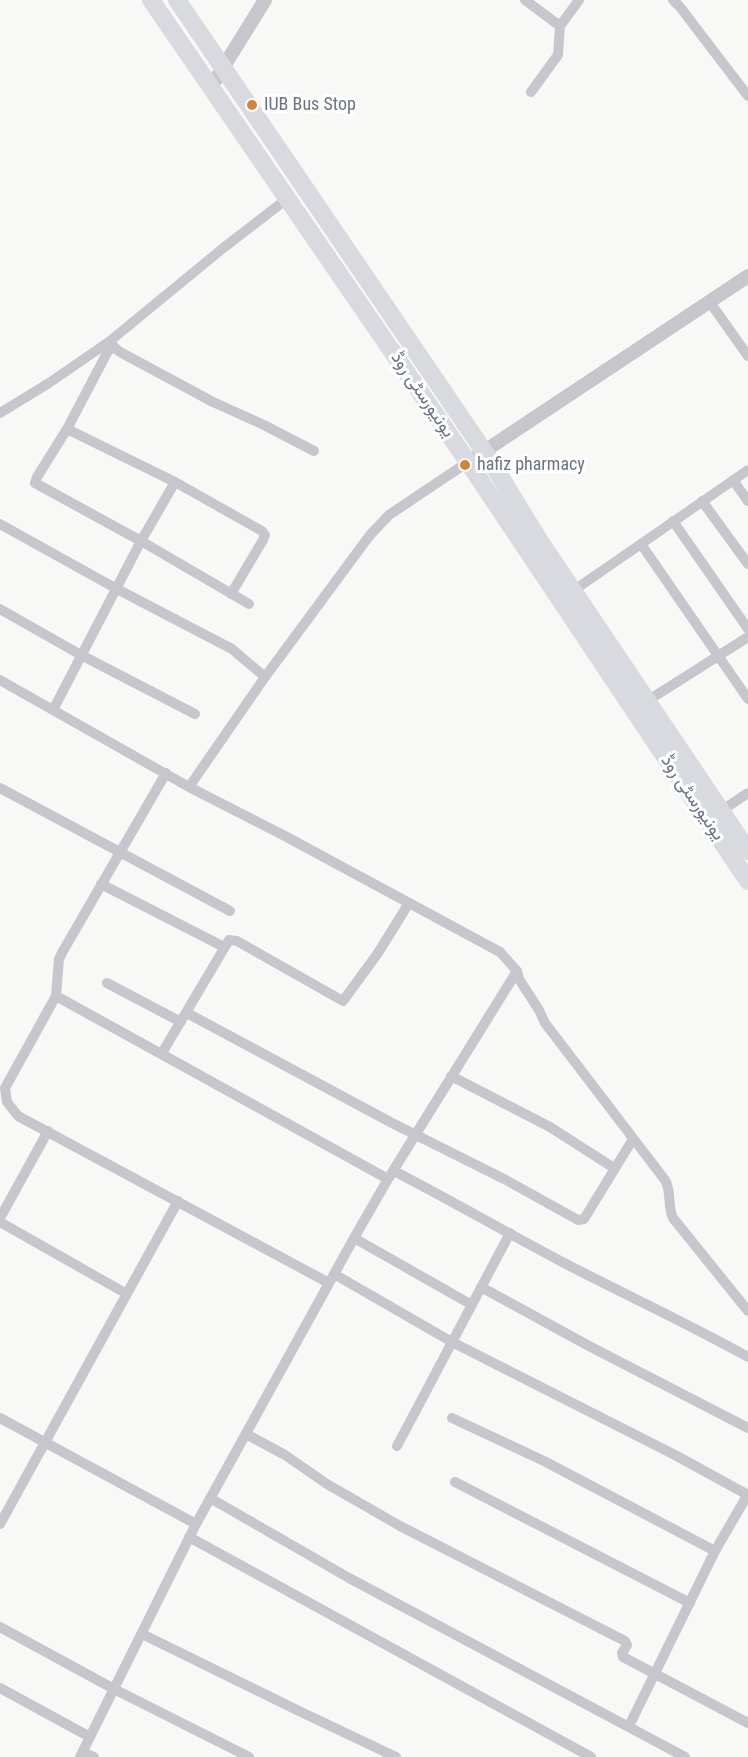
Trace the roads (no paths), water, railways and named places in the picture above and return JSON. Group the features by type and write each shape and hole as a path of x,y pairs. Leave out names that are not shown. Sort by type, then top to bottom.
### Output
{"highway":[{"name":"یونیورسٹی روڈ","path":"151,0 468,462 567,595 640,705 746,873"},
{"name":"یونیورسٹی روڈ","path":"177,0 485,452 539,540 567,595"},
{"name":"یونیورسٹی روڈ","path":"640,705 721,811 748,851"}],"street":[{"path":"212,87 265,0"},
{"path":"525,0 560,26"},
{"path":"531,92 558,55 560,26 579,0"},
{"path":"673,0 748,96"},
{"path":"0,413 112,344 222,249 288,198"},
{"path":"189,787 265,676 370,535 389,515 748,276"},
{"path":"709,302 748,356"},
{"path":"112,344 67,429 35,483 249,604"},
{"path":"112,344 120,352 213,402 315,451"},
{"path":"67,429 175,483 262,531 264,535 231,594"},
{"path":"567,595 748,470"},
{"path":"733,480 748,501"},
{"path":"53,710 141,541 175,483"},
{"path":"702,501 748,564"},
{"path":"673,521 748,629"},
{"path":"0,524 232,649 265,676"},
{"path":"641,544 748,699"},
{"path":"0,609 81,655 195,714"},
{"path":"640,705 748,637"},
{"path":"0,680 189,787 500,952 518,971 519,979 545,1023 669,1185 670,1213 673,1218 748,1311"},
{"path":"166,773 59,958 56,996 6,1088 7,1102 18,1116 178,1201 675,1455 748,1495 714,1551 629,1726"},
{"path":"0,788 230,910"},
{"path":"721,811 748,793"},
{"path":"101,884 224,947"},
{"path":"162,1053 229,940 237,941 343,1001 378,953 409,903"},
{"path":"94,1757 81,1754 210,1498 391,1175 518,971"},
{"path":"107,983 184,1018 506,1180 578,1220 584,1219 633,1139"},
{"path":"56,996 391,1175 458,1203 567,1264 703,1331 748,1357"},
{"path":"452,1076 550,1127 614,1168"},
{"path":"48,1131 0,1220 128,1294"},
{"path":"0,1524 4,1507 45,1443 178,1201"},
{"path":"397,1446 510,1233"},
{"path":"354,1239 472,1305"},
{"path":"482,1287 589,1346 748,1428"},
{"path":"0,1418 196,1524"},
{"path":"452,1418 544,1461 714,1551"},
{"path":"246,1434 285,1455 327,1484 391,1521 625,1641 627,1645 622,1655 748,1723"},
{"path":"455,1482 690,1603"},
{"path":"210,1498 350,1578 685,1757"},
{"path":"189,1537 591,1757"},
{"path":"0,1627 114,1689 249,1757"},
{"path":"142,1634 375,1753 396,1757"},
{"path":"0,1688 90,1737"}],"place":[{"name":"IUB Bus Stop","path":"252,105"},
{"name":"hafiz pharmacy","path":"465,465"}]}
